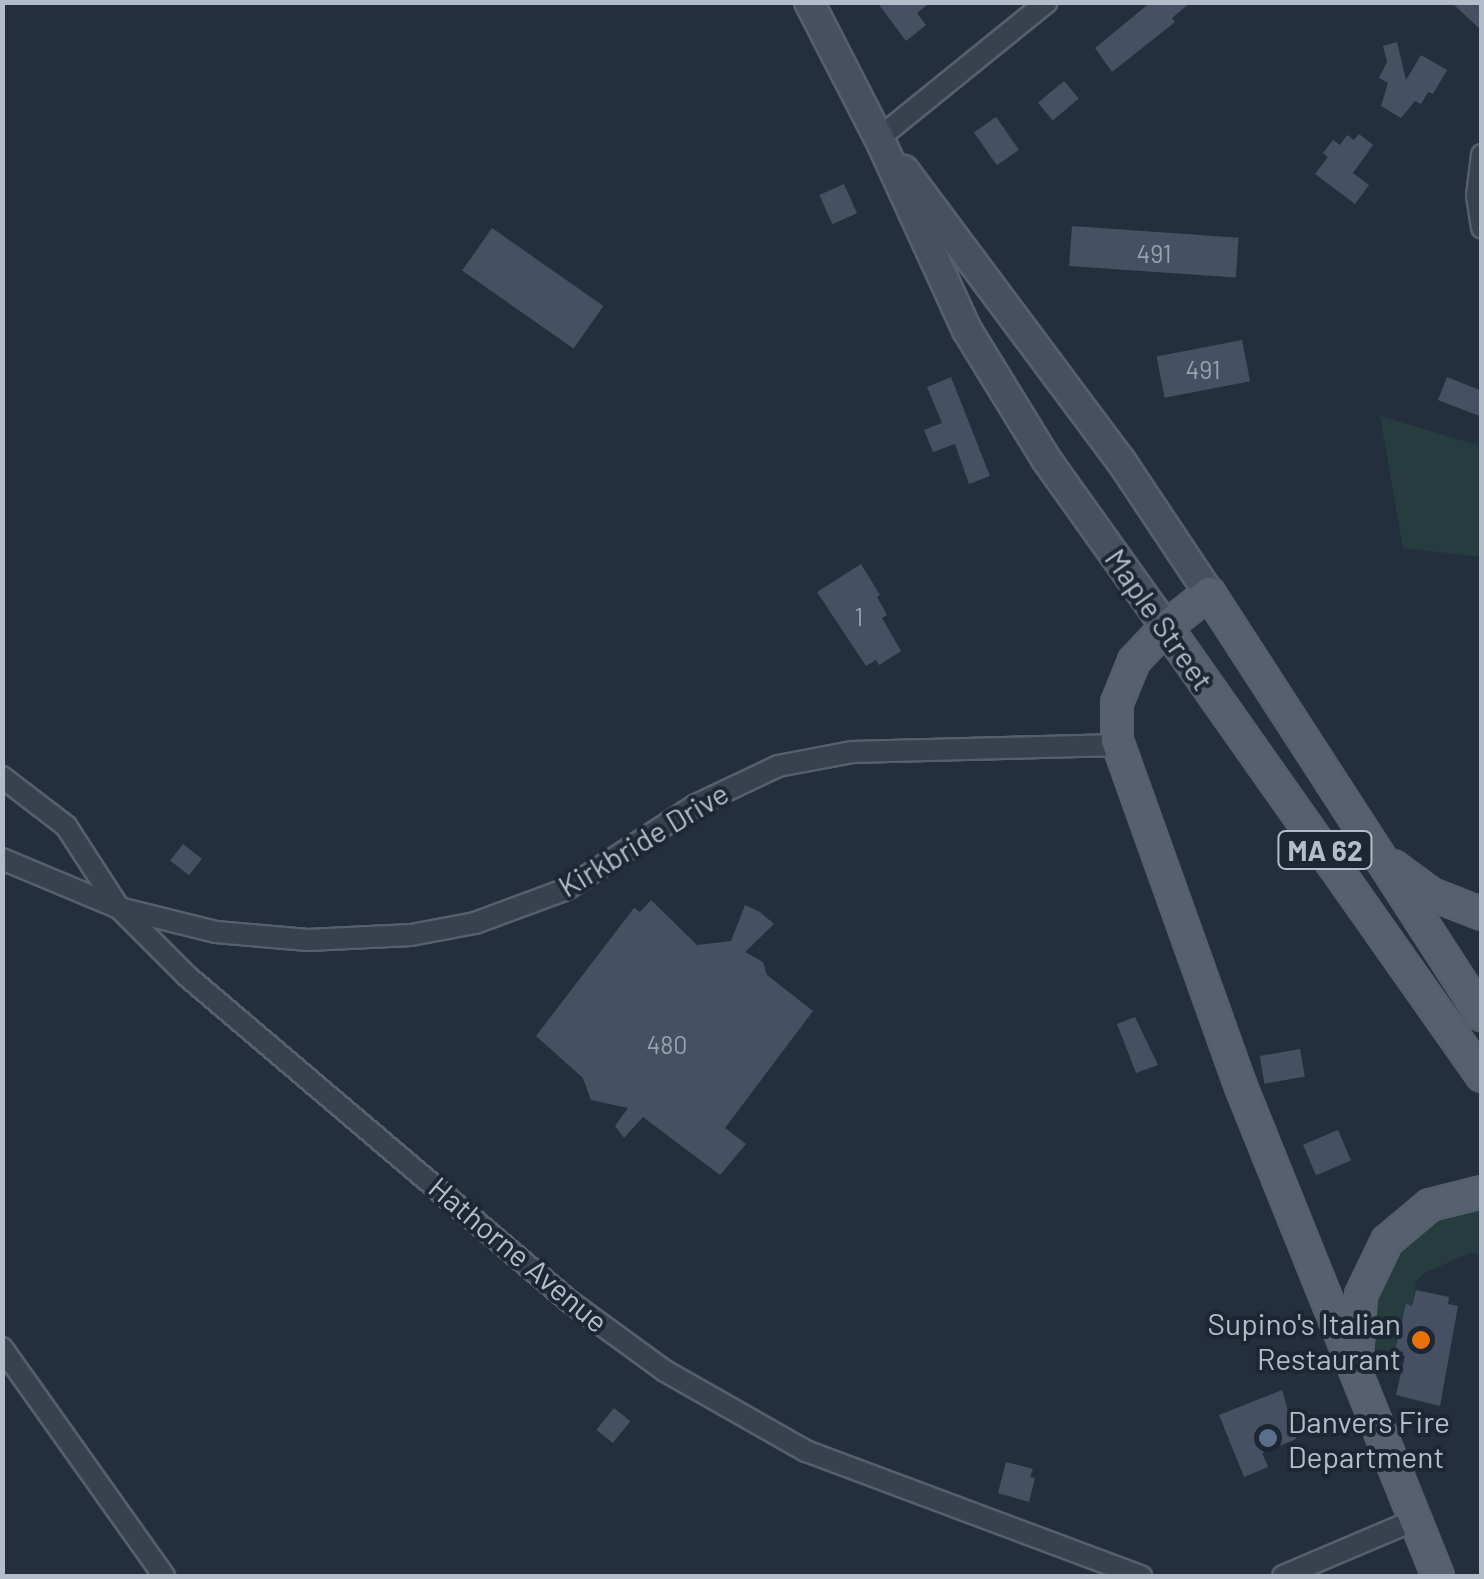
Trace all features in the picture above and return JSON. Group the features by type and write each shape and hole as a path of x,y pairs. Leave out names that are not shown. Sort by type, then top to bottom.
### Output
{"main road":[{"name":"Maple Street","path":"809,2 878,138 951,299 1007,400 1482,1076"},
{"name":"Maple Street","path":"878,138 1121,461 1482,1015"},
{"path":"1209,593 1140,653 1122,685 1115,713 1118,745 1229,1056 1440,1571"},
{"path":"1370,843 1431,894 1482,914"},
{"path":"1362,1386 1357,1316 1366,1278 1380,1252 1420,1210 1450,1197 1482,1192"}],"street":[{"path":"878,138 1047,2"},
{"path":"1482,155 1477,196 1482,228"},
{"name":"Kirkbride Drive","path":"2,859 118,908 216,932 277,938 440,932 566,889 696,804 778,766 852,752 1118,745"},
{"name":"Hathorne Avenue","path":"2,777 66,826 118,908 188,976 570,1301 665,1371 806,1451 1141,1576"},
{"path":"2,1348 164,1576"},
{"path":"1283,1576 1417,1519"}],"green space":[{"path":"1380,416 1481,446 1481,557 1403,548"},
{"path":"1481,1203 1481,1255 1470,1253 1424,1273 1416,1282 1412,1306 1406,1305 1394,1352 1369,1348 1373,1284 1415,1226"}],"building":[{"path":"877,2 931,2 917,13 926,25 906,41"},
{"path":"1151,2 1191,2 1172,18 1175,22 1112,72 1095,48"},
{"path":"1451,2 1482,2 1482,31"},
{"path":"1397,42 1406,80 1421,55 1447,70 1433,94 1428,92 1421,104 1415,101 1401,118 1381,106 1388,83 1379,78 1387,62 1383,46"},
{"path":"1064,81 1079,99 1053,120 1038,103"},
{"path":"996,117 1019,150 997,165 974,132"},
{"path":"1359,134 1373,145 1353,173 1369,185 1355,204 1315,174 1328,157 1323,153 1333,140 1340,145 1347,135 1354,140"},
{"path":"844,184 857,213 832,224 819,195"},
{"path":"1072,226 1239,238 1236,278 1069,266"},
{"path":"492,228 603,306 574,349 462,271"},
{"path":"1242,340 1250,381 1165,398 1157,357"},
{"path":"951,377 990,476 969,484 955,444 933,452 924,430 942,423 927,387"},
{"path":"1447,377 1482,391 1482,417 1438,400"},
{"path":"861,564 880,595 877,597 887,615 882,618 901,651 879,665 876,660 866,666 817,592"},
{"path":"183,844 202,859 189,875 170,861"},
{"path":"651,900 697,945 731,941 745,905 760,912 774,924 745,952 763,962 767,975 813,1011 725,1128 746,1144 720,1175 643,1117 624,1138 615,1126 628,1108 591,1100 583,1078 536,1036 634,908 640,912"},
{"path":"1135,1017 1158,1065 1136,1073 1117,1024"},
{"path":"1300,1049 1305,1077 1264,1084 1260,1056"},
{"path":"1338,1130 1351,1160 1316,1175 1303,1145"},
{"name":"Supino's Italian Restaurant","path":"1416,1290 1449,1297 1448,1304 1458,1306 1440,1406 1396,1395 1405,1356 1394,1354 1406,1304 1412,1306"},
{"path":"1282,1390 1296,1439 1262,1453 1268,1467 1244,1477 1219,1415"},
{"path":"614,1408 630,1421 613,1443 596,1430"},
{"path":"1006,1462 1033,1469 1030,1477 1035,1478 1029,1502 998,1493"}],"place":[{"name":"Supino's Italian Restaurant","path":"1421,1340"},
{"name":"Danvers Fire Department","path":"1268,1438"}]}
